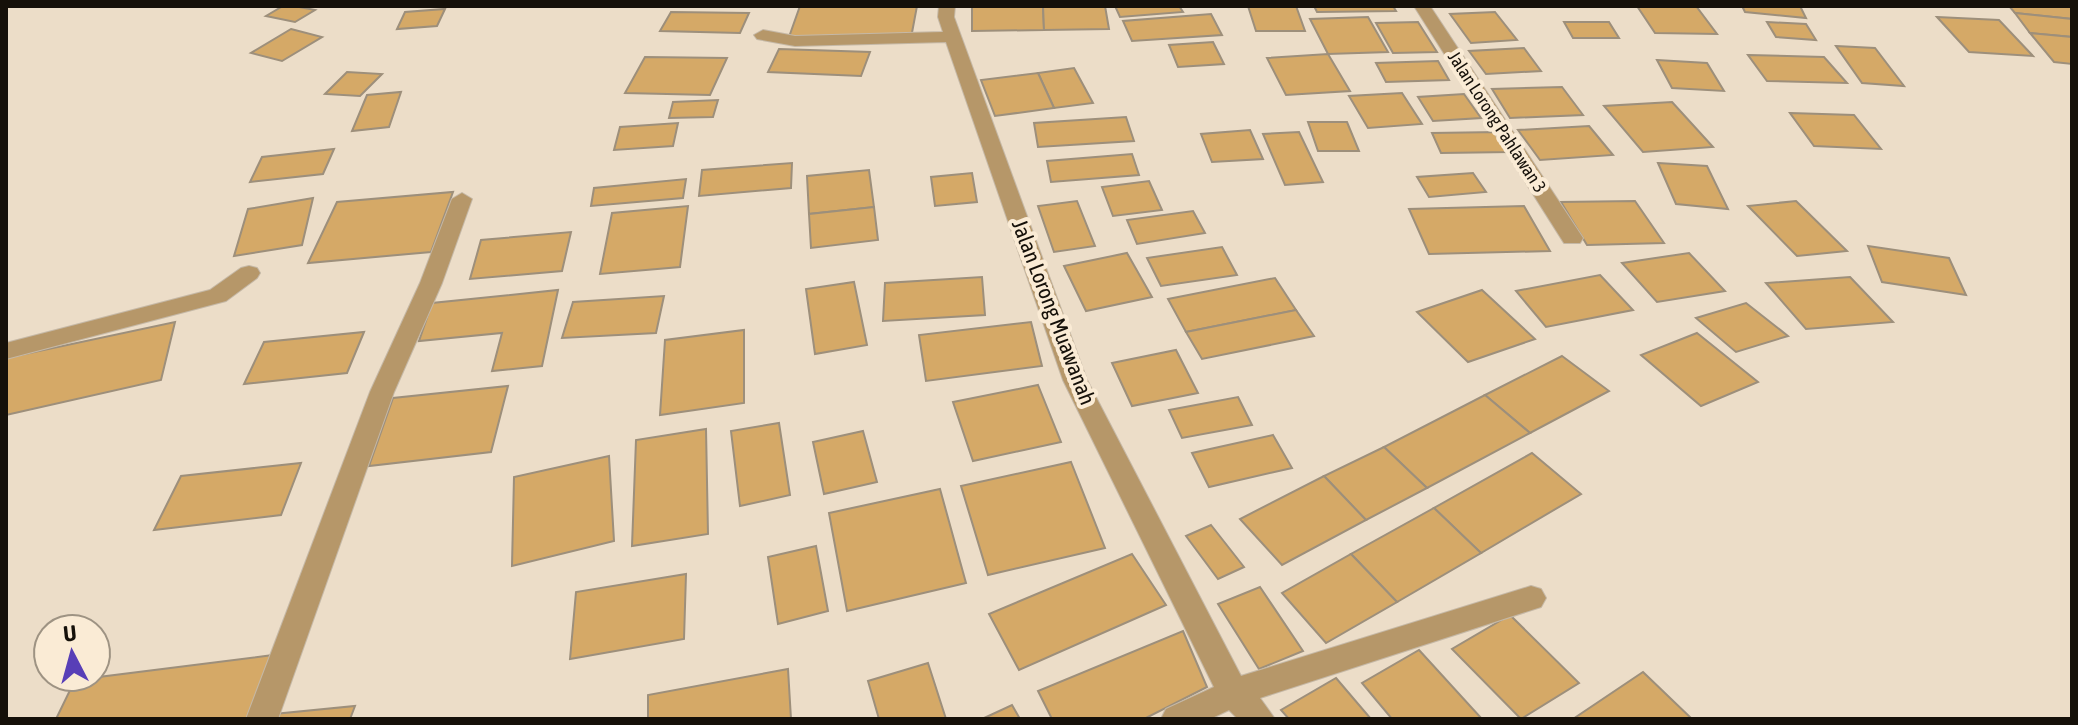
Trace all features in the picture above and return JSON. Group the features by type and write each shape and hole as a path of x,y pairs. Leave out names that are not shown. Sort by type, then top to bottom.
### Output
{"street":[{"name":"Jalan Lorong Muawanah","path":"947,6 946,17 1075,380 1233,693 1259,719"},
{"name":"Jalan Lorong Pahlawan 3","path":"1422,6 1572,238"},
{"path":"763,35 795,41 953,37"},
{"path":"262,719 382,392 431,283 462,199"},
{"path":"6,351 218,296 249,273"},
{"path":"1177,719 1233,693 1531,598"}],"building":[{"path":"283,6 315,10 295,22 266,16"},
{"path":"800,6 917,6 911,38 789,37"},
{"path":"972,6 1043,6 1044,30 972,31"},
{"path":"1043,6 1105,6 1109,29 1044,30"},
{"path":"1115,6 1179,6 1183,12 1120,17"},
{"path":"1248,6 1296,6 1305,31 1256,31"},
{"path":"1314,6 1393,6 1396,11 1317,12"},
{"path":"1637,6 1696,6 1717,34 1655,33"},
{"path":"1742,6 1800,6 1806,18 1745,12"},
{"path":"2009,6 2072,6 2072,19 2015,13"},
{"path":"445,9 437,26 397,29 405,12"},
{"path":"671,12 749,13 740,33 660,31"},
{"path":"1495,12 1517,40 1471,43 1450,14"},
{"path":"2015,13 2072,19 2072,37 2030,33"},
{"path":"1211,14 1222,35 1132,41 1123,21"},
{"path":"1368,17 1388,52 1328,54 1310,19"},
{"path":"1937,17 1999,20 2033,56 1969,52"},
{"path":"1418,22 1437,52 1393,53 1376,23"},
{"path":"1564,22 1609,22 1619,38 1573,38"},
{"path":"1767,22 1806,24 1816,40 1776,37"},
{"path":"291,29 322,37 282,61 251,53"},
{"path":"2030,33 2072,37 2072,64 2054,62"},
{"path":"1213,42 1224,64 1178,67 1169,45"},
{"path":"1836,46 1875,48 1904,86 1862,83"},
{"path":"1524,48 1541,71 1486,74 1469,51"},
{"path":"779,49 870,52 861,76 768,72"},
{"path":"1328,54 1350,91 1286,95 1267,58"},
{"path":"1748,55 1824,57 1847,83 1767,81"},
{"path":"645,57 727,58 710,95 625,93"},
{"path":"1657,60 1707,63 1724,91 1672,88"},
{"path":"1438,61 1449,80 1386,82 1376,63"},
{"path":"1074,68 1093,103 1054,108 1038,73"},
{"path":"347,72 382,74 360,96 325,94"},
{"path":"1038,73 1054,108 995,116 981,80"},
{"path":"1562,87 1583,115 1510,118 1492,89"},
{"path":"401,92 389,127 352,131 367,95"},
{"path":"1402,93 1422,124 1368,128 1349,96"},
{"path":"1464,94 1481,118 1433,121 1418,97"},
{"path":"718,100 713,117 669,118 673,102"},
{"path":"1672,102 1713,147 1643,152 1604,106"},
{"path":"1790,113 1854,115 1881,149 1814,146"},
{"path":"1126,117 1134,141 1038,147 1034,123"},
{"path":"1308,122 1347,122 1359,151 1318,151"},
{"path":"678,123 673,146 614,150 620,127"},
{"path":"1589,126 1613,155 1540,160 1518,130"},
{"path":"1250,130 1263,159 1212,162 1201,134"},
{"path":"1299,132 1323,182 1285,185 1263,134"},
{"path":"1499,132 1510,152 1441,153 1432,133"},
{"path":"334,149 323,174 250,182 262,157"},
{"path":"1132,154 1139,175 1051,182 1047,161"},
{"path":"792,163 791,188 699,196 702,170"},
{"path":"1658,163 1707,166 1728,209 1676,204"},
{"path":"869,170 874,207 809,214 807,176"},
{"path":"972,173 977,202 935,206 931,177"},
{"path":"1473,173 1486,192 1429,197 1417,177"},
{"path":"686,179 683,198 591,206 594,188"},
{"path":"1149,181 1162,210 1113,216 1102,187"},
{"path":"453,192 431,252 308,263 337,202"},
{"path":"313,198 302,245 234,256 248,209"},
{"path":"1077,201 1095,246 1054,252 1038,206"},
{"path":"1635,201 1664,243 1587,245 1561,202"},
{"path":"1796,201 1847,251 1797,256 1748,206"},
{"path":"688,206 680,267 600,274 612,213"},
{"path":"1524,206 1550,251 1429,254 1409,209"},
{"path":"874,207 878,240 811,248 809,214"},
{"path":"1193,211 1205,233 1137,244 1127,220"},
{"path":"571,232 562,271 470,279 481,240"},
{"path":"1868,246 1949,258 1966,295 1882,282"},
{"path":"1222,247 1237,275 1161,286 1147,258"},
{"path":"1127,253 1152,297 1086,311 1064,266"},
{"path":"1689,253 1725,291 1657,302 1622,263"},
{"path":"1600,275 1633,310 1546,327 1516,291"},
{"path":"982,277 985,315 883,321 885,283"},
{"path":"1850,277 1893,322 1806,329 1766,283"},
{"path":"1275,278 1296,310 1186,332 1168,299"},
{"path":"854,282 867,345 815,354 806,289"},
{"path":"558,290 542,366 492,371 502,333 419,341 432,303"},
{"path":"1482,290 1535,339 1468,362 1417,312"},
{"path":"664,296 656,333 562,338 573,302"},
{"path":"1746,303 1788,336 1736,352 1696,318"},
{"path":"1296,310 1314,336 1202,359 1186,332"},
{"path":"175,322 161,380 6,415 6,358"},
{"path":"1031,322 1042,366 926,381 919,335"},
{"path":"744,330 744,403 660,415 665,340"},
{"path":"364,332 347,373 244,384 264,342"},
{"path":"1697,333 1758,382 1701,406 1641,355"},
{"path":"1176,350 1198,393 1132,406 1112,363"},
{"path":"1562,356 1609,391 1530,433 1485,395"},
{"path":"1038,385 1061,442 973,461 953,402"},
{"path":"508,386 491,452 369,466 393,398"},
{"path":"1485,395 1530,433 1427,488 1384,447"},
{"path":"1238,397 1252,425 1182,438 1169,410"},
{"path":"779,423 790,495 740,506 731,431"},
{"path":"706,429 708,534 632,546 636,440"},
{"path":"863,431 877,482 824,494 813,442"},
{"path":"1273,435 1292,468 1209,487 1192,453"},
{"path":"1384,447 1427,488 1366,520 1324,476"},
{"path":"1532,453 1581,494 1481,553 1434,508"},
{"path":"609,456 614,541 512,566 514,477"},
{"path":"1071,462 1105,548 988,575 961,486"},
{"path":"301,463 281,515 154,530 181,476"},
{"path":"1324,476 1366,520 1282,565 1240,519"},
{"path":"940,489 966,583 847,611 829,513"},
{"path":"1434,508 1481,553 1397,602 1351,554"},
{"path":"1211,525 1244,567 1218,579 1186,536"},
{"path":"816,546 828,611 778,624 768,557"},
{"path":"1132,554 1166,605 1019,670 989,614"},
{"path":"1351,554 1397,602 1326,643 1282,593"},
{"path":"686,574 684,639 570,659 576,592"},
{"path":"1260,587 1303,651 1259,669 1218,604"},
{"path":"1510,615 1579,683 1521,719 1452,649"},
{"path":"1183,631 1207,687 1144,719 1052,719 1038,691"},
{"path":"1419,650 1482,719 1392,719 1362,683"},
{"path":"273,655 250,719 56,719 69,693 112,693 112,675"},
{"path":"928,663 946,719 879,719 868,681"},
{"path":"788,669 791,719 648,719 648,695"},
{"path":"1643,672 1692,719 1573,719"},
{"path":"1336,678 1371,719 1289,719 1281,710"},
{"path":"1012,705 1020,719 982,719"},
{"path":"355,706 350,719 272,719 274,714"}]}
